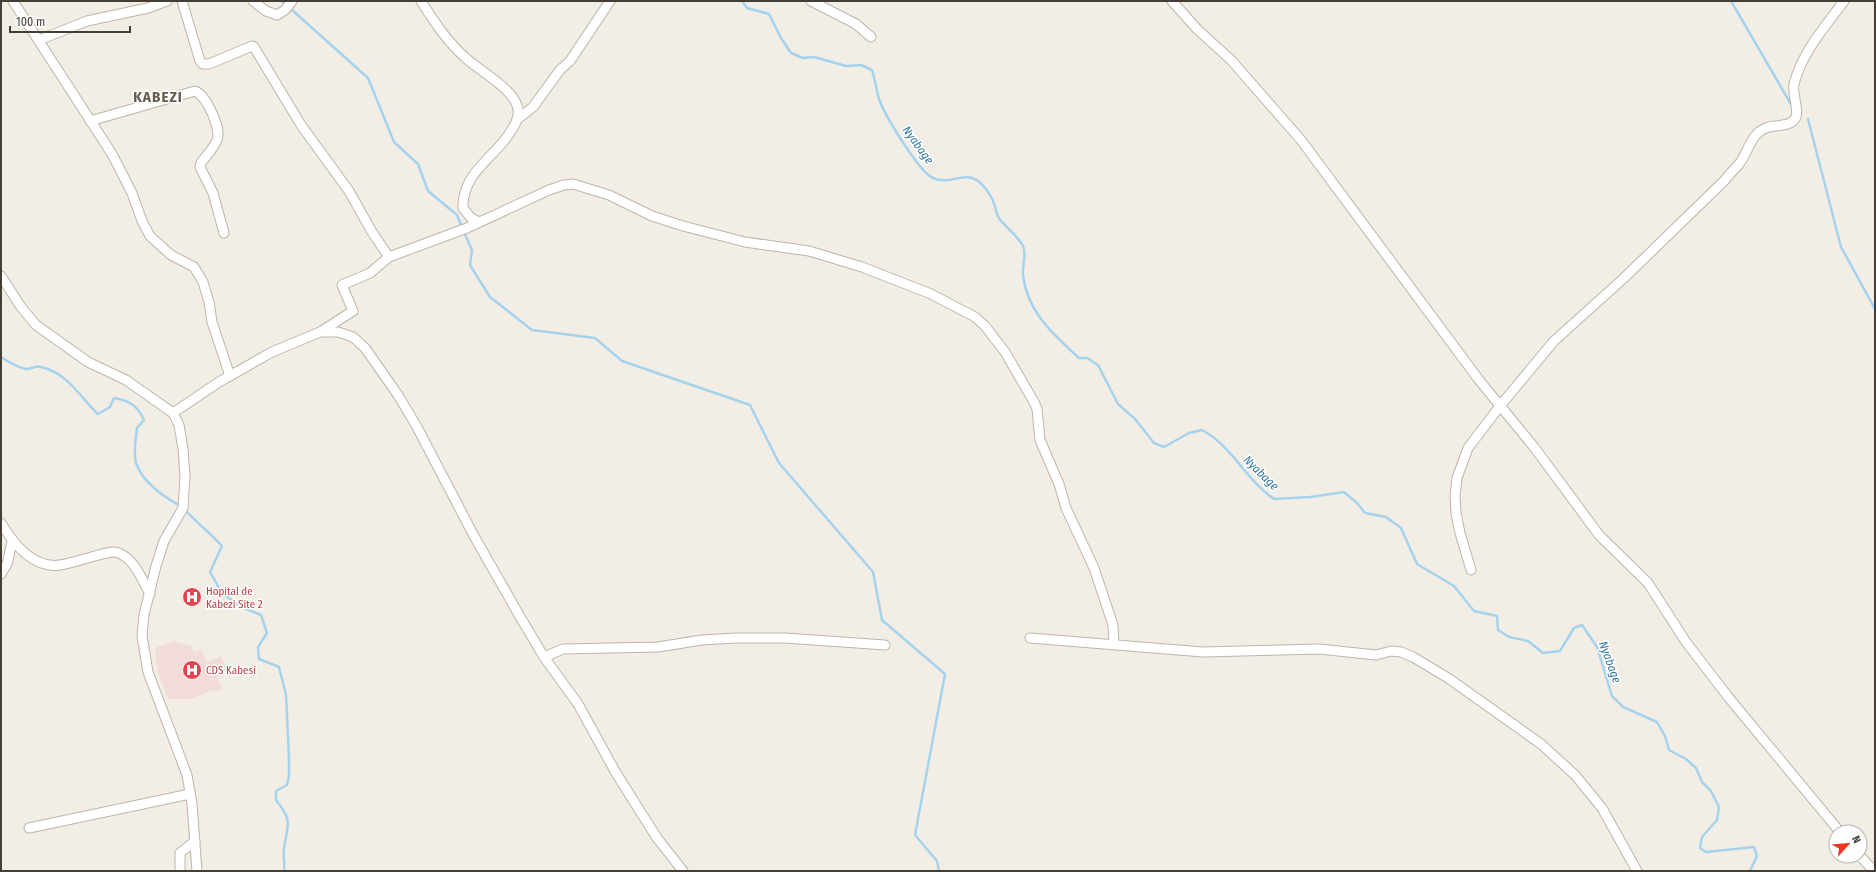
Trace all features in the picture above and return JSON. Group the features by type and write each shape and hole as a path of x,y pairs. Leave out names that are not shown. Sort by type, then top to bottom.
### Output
{"street":[{"path":"13,1 112,154 132,193 142,221 150,236 171,255 194,267 203,282 209,302 212,322 230,376"},
{"path":"39,40 87,21 146,5 167,1"},
{"path":"182,1 200,61 203,64 209,64 252,46 254,48 301,125 350,191 372,232 389,256"},
{"path":"253,1 266,11 277,15 285,10 292,1"},
{"path":"421,1 450,43 469,61 499,83 516,102 519,118"},
{"path":"479,222 471,218 463,208 462,195 482,163 508,135 519,118 533,107 560,70 570,61 610,1"},
{"path":"812,1 856,24 871,38"},
{"path":"1172,1 1197,29 1231,60 1301,140 1500,406 1544,459 1599,535 1648,583 1686,642 1728,698 1833,824"},
{"path":"1471,570 1456,513 1455,496 1457,478 1468,448 1500,406 1554,341 1624,278 1730,174 1740,163 1758,132 1765,128 1790,124 1797,114 1793,89 1798,70 1817,36 1844,1"},
{"path":"90,122 195,91 200,93 204,98 217,126 218,134 217,142 201,163 200,167 213,193 224,233"},
{"path":"173,413 230,376 272,352 320,332 354,311 342,285 370,273 389,256 479,222 549,190 564,185 573,184 609,195 652,216 684,226 745,242 809,251 862,267 932,294 975,317 985,326 1004,352 1037,409 1040,440 1059,484 1066,508 1094,568 1113,625 1114,644"},
{"path":"1,276 21,307 36,325 88,362 126,380 173,413 179,425 184,449 186,476 184,508 164,541 144,615 142,636 148,672 187,775 196,842 198,871"},
{"path":"320,332 338,332 353,337 365,348 398,395 417,427 474,536 544,657 578,704 616,773 657,838 683,871"},
{"path":"1,523 12,542 29,556 42,563 58,566 105,553 119,553 135,566 150,594"},
{"path":"1,574 7,564 12,542"},
{"path":"544,657 563,649 658,647 702,640 736,638 785,638 885,645"},
{"path":"1030,638 1203,652 1242,653 1319,649 1376,655 1391,651 1413,657 1448,678 1541,744 1575,775 1602,808 1637,871"},
{"path":"30,828 190,794"},
{"path":"180,871 180,853 196,842"}],"shaded area":[{"name":"CDS Kabesi","path":"174,641 191,646 195,653 201,649 207,662 221,656 227,671 217,676 223,690 209,691 192,699 168,699 157,669 155,648"}],"waterway":[{"path":"282,1 368,78 394,142 418,164 428,191 457,215 462,227"},
{"name":"Nyabage","path":"742,1 747,8 769,14 781,38 791,53 803,58 814,57 846,66 861,65 872,70 879,99 888,117 919,165 933,178 947,180 966,177 979,181 993,200 999,218 1018,238 1023,246 1025,253 1023,271 1025,288 1036,311 1051,331 1079,358 1087,358 1098,365 1118,404 1135,419 1154,443 1164,447 1189,433 1202,430 1222,445 1255,482 1274,499 1310,497 1344,492 1357,503 1365,513 1386,517 1401,528 1417,564 1454,586 1474,611 1497,616 1498,630 1509,637 1528,641 1543,653 1560,651 1574,628 1582,625 1597,647 1612,696 1623,707 1657,722 1665,736 1669,750 1686,759 1696,768 1702,782 1711,791 1719,807 1717,820 1702,837 1700,848 1706,852 1754,847 1757,856 1750,871"},
{"path":"1731,1 1792,106"},
{"path":"1808,119 1841,247 1875,309"},
{"path":"464,232 472,250 470,265 490,297 532,330 595,338 622,361 750,405 779,463 873,572 882,620 945,674 915,835 937,861 939,871"},
{"path":"1,357 26,369 39,367 51,370 73,386 98,414 110,407 114,398 129,402 136,407 144,420 137,428 135,445 135,459 139,470 143,477 154,488 180,506"},
{"path":"184,509 222,546 210,572 222,593 241,607 261,615 267,633 258,647 259,659 279,667 286,695 289,758 289,776 287,785 276,791 276,800 282,807 288,824 284,852 284,871"}],"place":[{"name":"Hopital de Kabezi Site 2","path":"192,597"},
{"name":"CDS Kabesi","path":"192,670"}],"district":[{"name":"KABEZI","path":"158,97"}]}
